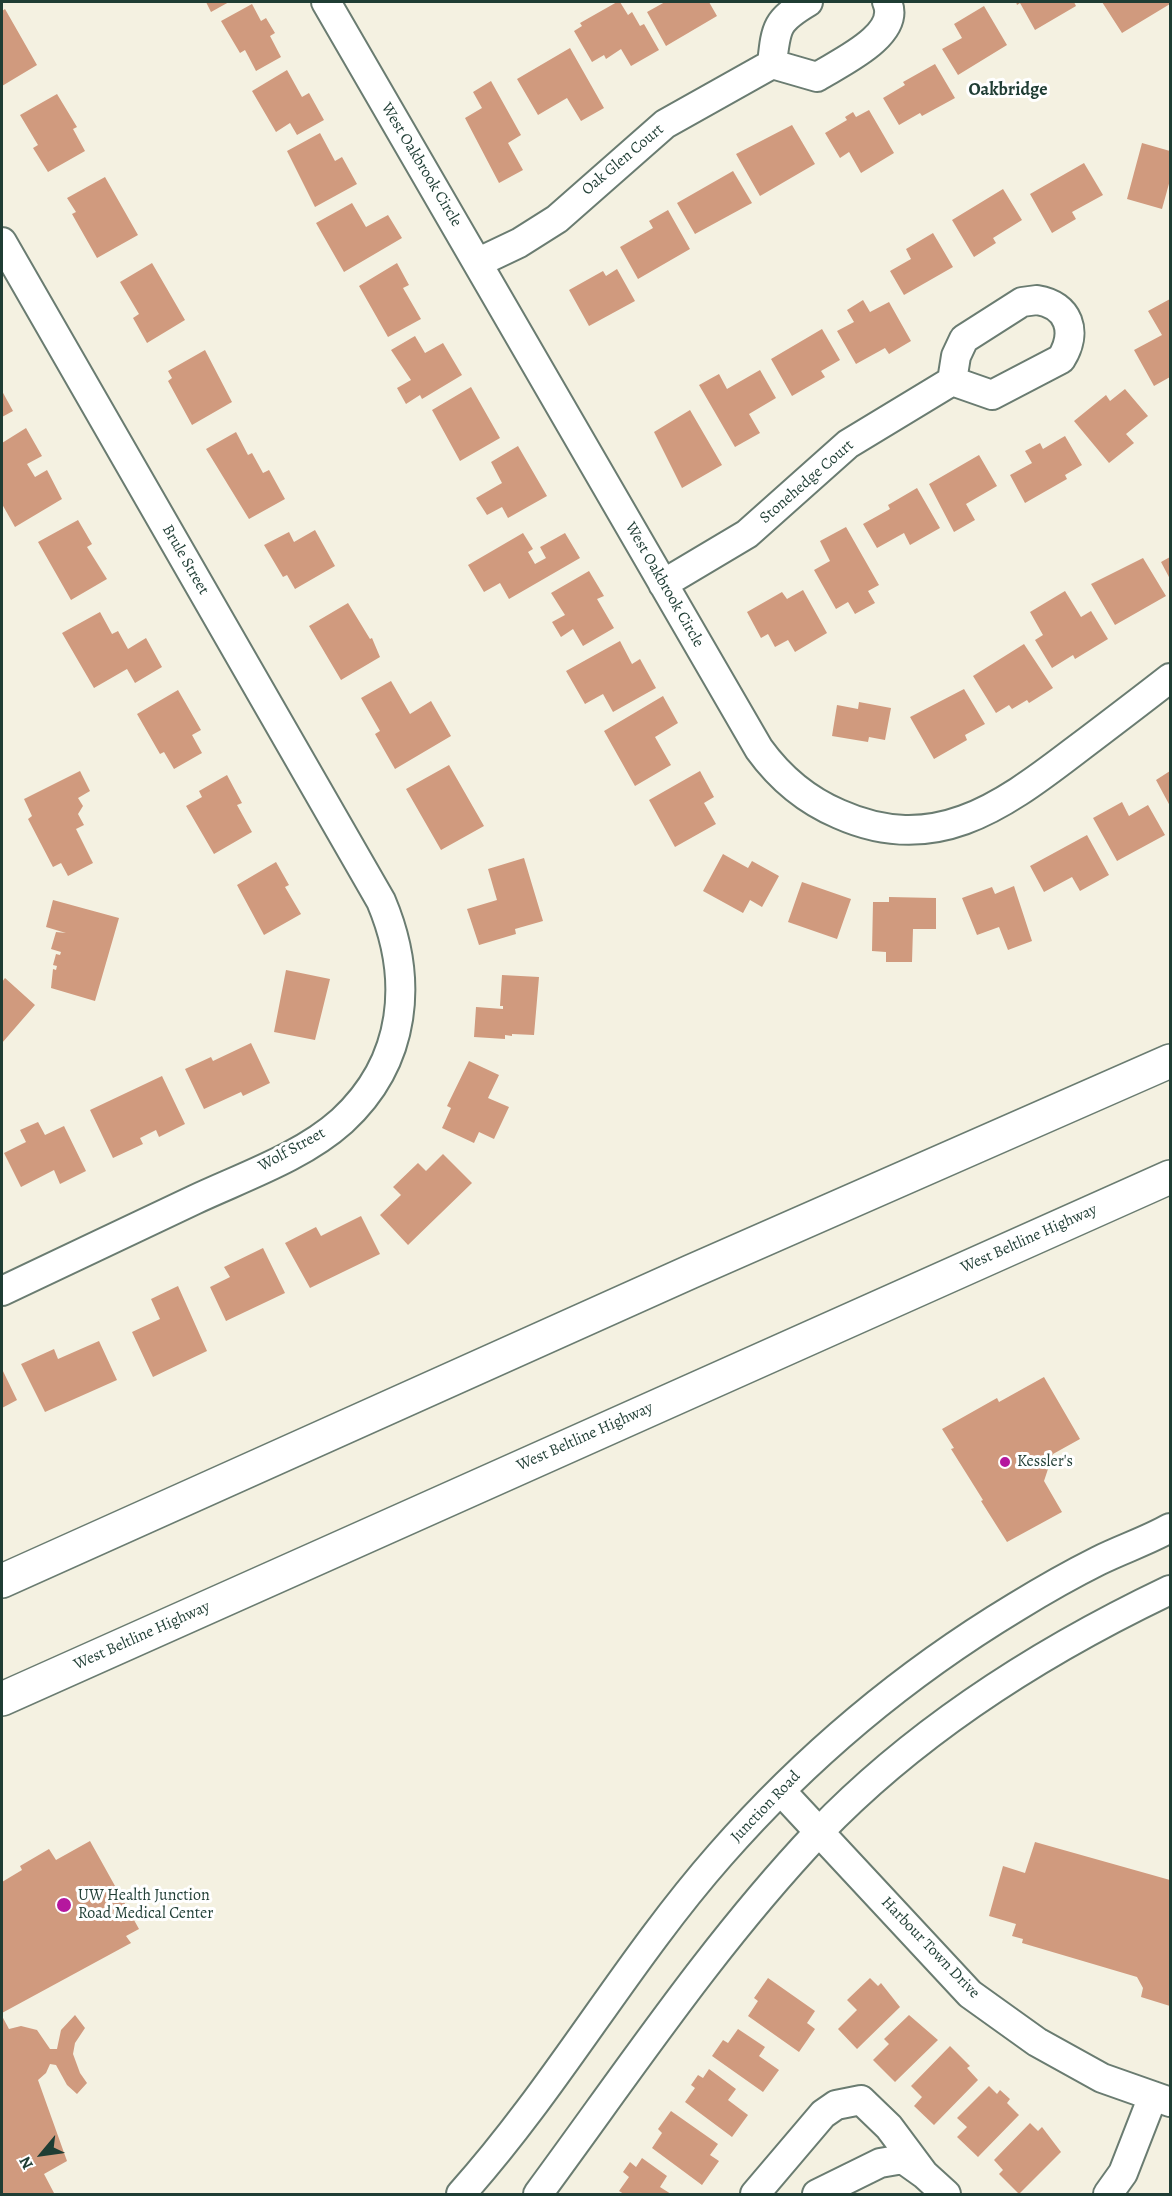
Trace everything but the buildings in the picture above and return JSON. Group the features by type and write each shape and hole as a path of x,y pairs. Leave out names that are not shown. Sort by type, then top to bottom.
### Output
{"highway":[{"path":"2,1581 701,1267 1170,1061"},
{"name":"West Beltline Highway","path":"2,1699 1170,1177"}],"street":[{"name":"West Oakbrook Circle","path":"326,2 431,184 479,262 759,749 776,772 802,793 854,821 888,829 936,829 995,808 1028,787 1170,678"},
{"path":"808,2 784,16 775,34 772,64 816,77 879,37 887,24 890,8 887,2"},
{"name":"Oak Glen Court","path":"479,262 519,243 557,219 665,124 772,64"},
{"name":"Brule Street","path":"2,242 369,879"},
{"name":"Stonehedge Court","path":"663,584 747,534 848,444 952,381"},
{"name":"Wolf Street","path":"2,1291 303,1147 341,1122 368,1093 387,1061 398,1025 402,992 393,928 369,879"},
{"name":"Junction Road","path":"461,2194 504,2146 668,1918 720,1854 781,1791 892,1691 945,1652 1027,1601 1099,1561 1170,1528"},
{"path":"538,2194 723,1941 820,1832 880,1776 995,1688 1056,1649 1170,1590"},
{"name":"Harbour Town Drive","path":"781,1791 970,1994 1046,2048 1102,2079 1162,2099"},
{"path":"1108,2194 1123,2173 1162,2099"},
{"path":"755,2194 823,2114 836,2105 861,2100 890,2127 924,2174"},
{"path":"817,2194 880,2163 903,2159 946,2194"}],"place":[{"name":"Kessler's","path":"1005,1462"},
{"name":"UW Health Junction Road Medical Center","path":"64,1905"}],"district":[{"name":"Oakbridge","path":"1008,91"}]}
